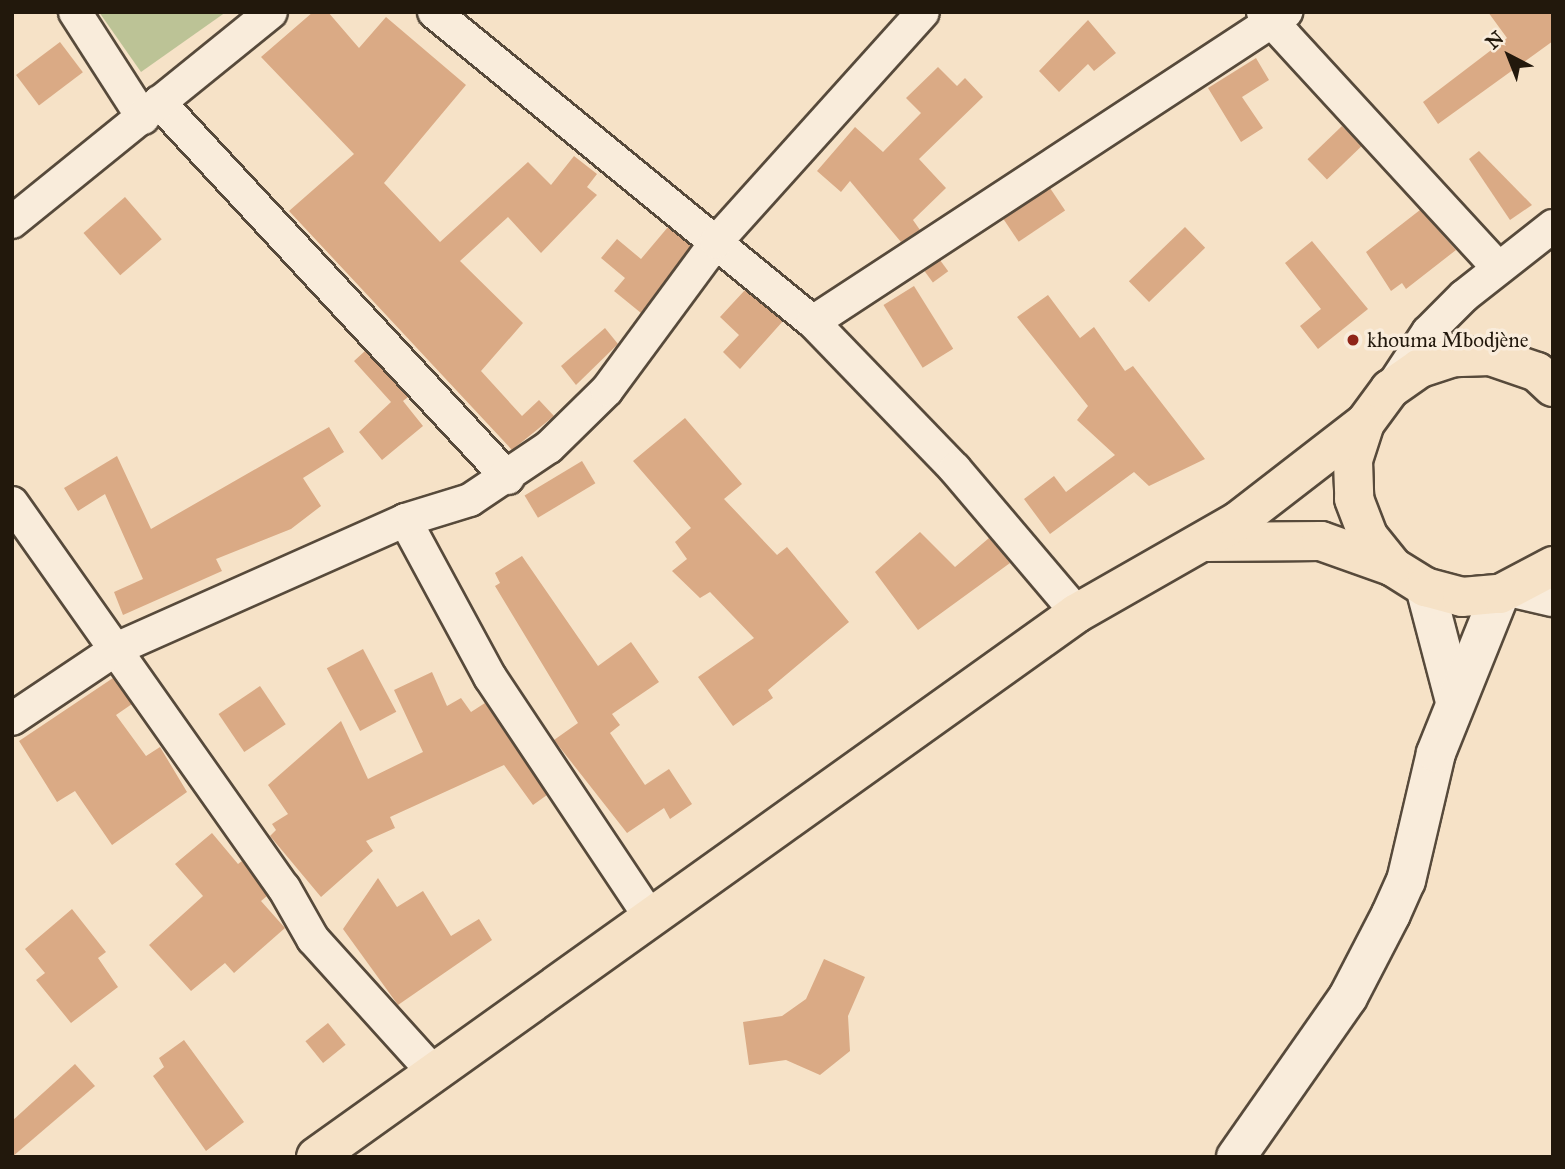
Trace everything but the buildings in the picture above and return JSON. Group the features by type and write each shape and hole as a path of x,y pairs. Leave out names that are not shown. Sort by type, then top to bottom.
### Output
{"main road":[{"path":"316,1157 1077,613 1205,542 1365,423 1390,389 1431,364 1553,346"},
{"path":"1490,356 1537,372 1553,387"},
{"path":"1365,423 1353,461 1354,499 1368,536 1393,567"},
{"path":"1205,542 1321,541 1393,567 1425,587 1462,597 1523,593 1553,566"}],"street":[{"path":"75,12 151,110 508,478"},
{"path":"12,222 271,12"},
{"path":"434,12 813,322 955,469 1077,613"},
{"path":"12,719 118,648 405,520 470,500 508,478 579,422 716,242 923,12"},
{"path":"813,322 1274,15 1498,268"},
{"path":"1390,389 1428,332 1498,268 1553,226"},
{"path":"12,504 118,648 313,939 435,1074"},
{"path":"405,520 489,677 650,917"},
{"path":"1425,587 1455,701"},
{"path":"1236,1157 1348,997 1374,949 1406,881 1426,788 1455,701 1523,593"}],"green space":[{"path":"99,12 226,12 141,72"}],"place":[{"name":"khouma Mbodjène","path":"1353,340"}]}
